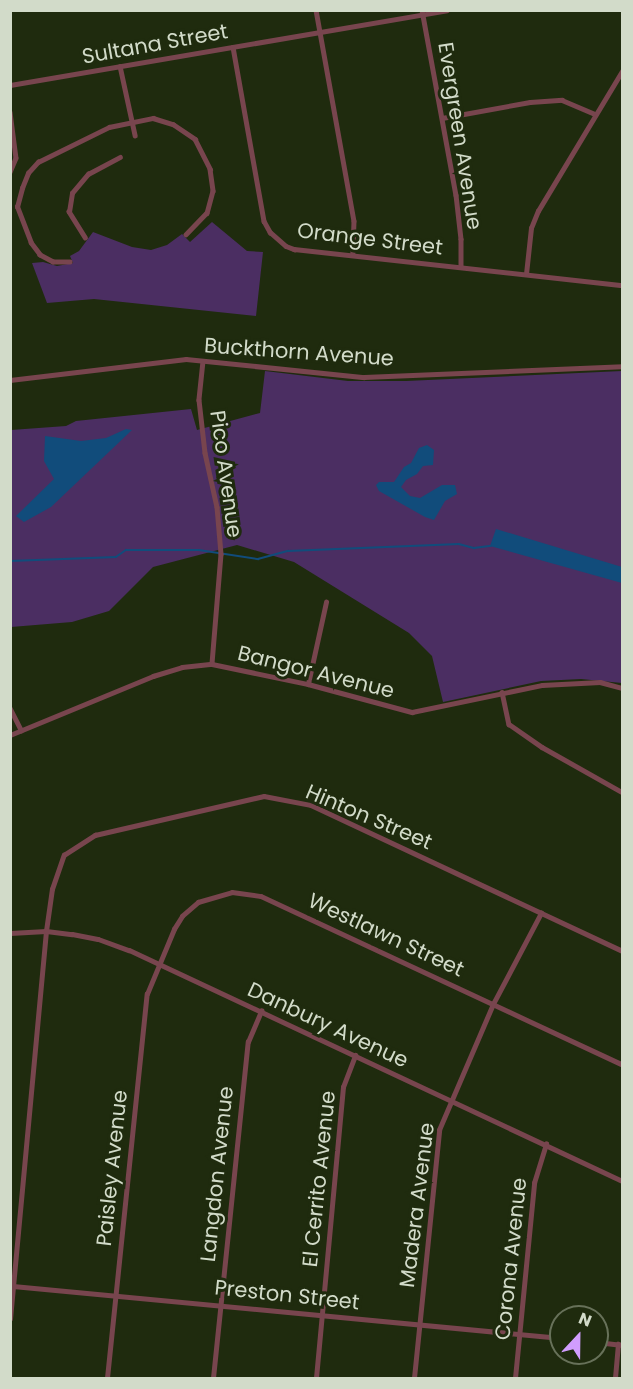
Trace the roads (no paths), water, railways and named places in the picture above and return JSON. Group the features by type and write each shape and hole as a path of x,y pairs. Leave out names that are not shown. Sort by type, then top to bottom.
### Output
{"street":[{"path":"316,10 354,221 353,255"},
{"name":"Sultana Street","path":"10,85 447,10"},
{"name":"Evergreen Avenue","path":"423,13 457,207 461,267"},
{"name":"Orange Street","path":"233,47 264,221 270,232 294,249 622,285"},
{"path":"120,66 135,135"},
{"path":"526,274 531,228 538,211 622,71"},
{"path":"442,118 530,102 562,100 595,114"},
{"path":"10,112 16,158 10,172"},
{"path":"70,262 53,262 40,255 32,243 17,207 28,173 38,162 70,144 109,127 153,118 173,124 195,139 210,169 213,191 207,213 186,235"},
{"path":"85,238 69,212 72,193 88,174 120,157"},
{"name":"Buckthorn Avenue","path":"10,380 158,361 203,361 364,377 622,366"},
{"name":"Pico Avenue","path":"203,361 199,400 205,453 217,507 221,554 212,664"},
{"path":"308,684 326,602"},
{"name":"Bangor Avenue","path":"10,735 153,676 182,667 212,664 308,684 412,712 446,707 502,692 542,685 600,682 622,688"},
{"path":"502,692 509,724 542,747 622,792"},
{"path":"10,708 21,730"},
{"name":"Hinton Street","path":"10,1319 46,931 52,889 64,855 95,836 264,796 311,805 622,951"},
{"name":"Westlawn Street","path":"158,963 174,929 190,909 206,898 242,892 270,899 622,1064"},
{"name":"Madera Avenue","path":"414,1378 439,1130 493,1004 541,913"},
{"name":"Danbury Avenue","path":"10,933 46,931 98,939 158,963 622,1181"},
{"name":"Paisley Avenue","path":"107,1378 147,994 158,963"},
{"name":"Langdon Avenue","path":"213,1378 248,1042 261,1011"},
{"name":"El Cerrito Avenue","path":"316,1378 343,1087 355,1055"},
{"name":"Corona Avenue","path":"515,1378 534,1183 546,1144"},
{"name":"Preston Street","path":"12,1286 549,1337"},
{"path":"615,1378 620,1345"}],"water":[{"path":"126,429 132,430 51,507 24,522 16,516 54,479 44,461 45,436 81,441 106,438"},
{"path":"427,445 434,450 433,465 423,466 401,487 410,496 420,498 442,485 455,485 457,494 445,501 434,520 379,491 376,485 379,482 394,482 404,467 411,463 419,448"},
{"path":"496,529 622,567 622,583 490,546"}],"waterway":[{"path":"10,561 116,557 126,550 199,550 258,559 288,551 459,544 474,548 491,546"}]}
